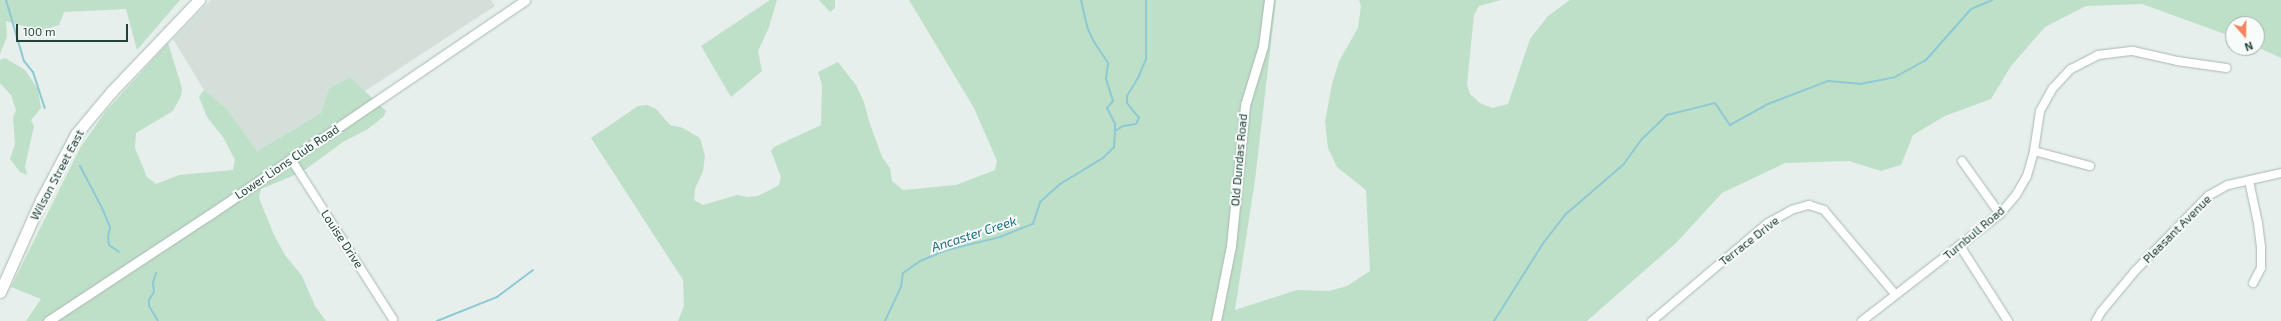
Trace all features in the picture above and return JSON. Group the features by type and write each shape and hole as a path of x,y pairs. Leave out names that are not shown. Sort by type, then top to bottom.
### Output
{"main road":[{"name":"Wilson Street East","path":"0,292 41,200 76,134 112,90 199,0"}],"street":[{"name":"Lower Lions Club Road","path":"48,321 291,160 525,0"},
{"name":"Old Dundas Road","path":"1216,321 1231,246 1245,105 1263,46 1269,0"},
{"name":"Turnbull Road","path":"1862,321 2000,214 2016,195 2027,176 2034,151 2040,111 2053,88 2071,69 2098,55 2133,51 2177,61 2227,68"},
{"path":"2034,151 2090,166"},
{"name":"Louise Drive","path":"291,160 393,319"},
{"path":"1962,161 2000,214"},
{"name":"Pleasant Avenue","path":"2096,321 2101,312 2136,270 2208,196 2228,185 2281,172"},
{"path":"2249,181 2258,223 2261,247 2260,268 2253,283"},
{"name":"Terrace Drive","path":"1652,321 1768,223 1791,210 1809,205 1824,210 1895,294"},
{"path":"1960,246 2008,321"}],"shaded area":[{"path":"211,0 491,0 495,6 365,91 350,77 329,88 321,113 257,151 226,108 204,90 173,39"}],"green space":[{"path":"0,0 180,0 137,50 126,9 64,12 59,25 40,31 6,21 7,37 0,54"},
{"path":"770,0 777,0 769,27 758,51 762,71 731,97 701,46"},
{"path":"819,0 835,0 835,8 830,12"},
{"path":"909,0 1276,0 1255,180 1235,310 1297,290 1329,291 1347,286 1370,271 1366,190 1337,167 1328,148 1325,122 1332,84 1339,61 1358,28 1361,6 1359,0 1501,0 1479,6 1474,15 1467,84 1470,94 1480,103 1492,108 1508,104 1530,39 1548,16 1570,0 2281,0 2281,58 2265,51 2265,16 2225,16 2225,34 2142,4 2086,6 2045,27 2011,66 1991,99 1945,116 1913,135 1901,165 1881,171 1849,161 1785,163 1722,193 1676,243 1587,321 678,321 684,306 683,280 591,138 638,106 647,105 656,109 670,125 683,128 700,138 705,156 703,171 695,189 694,200 703,205 737,195 747,197 758,196 779,185 781,177 771,151 774,147 821,125 822,85 818,72 838,62 856,85 864,102 882,157 890,168 892,181 903,190 956,185 995,170 997,161 974,108"},
{"path":"168,43 182,88 181,96 173,111 136,133 135,148 147,177 156,184 179,175 233,170 235,160 223,137 207,117 199,97 204,90 226,108 257,151 321,113 329,88 350,77 386,111 384,116 368,129 343,142 302,172 261,189 259,198 274,235 285,255 302,276 315,306 326,321 26,321 41,299 11,287 80,148 106,111"},
{"path":"5,58 25,70 38,89 41,108 31,120 34,126 25,166 27,175 20,172 10,159 15,144 13,117 16,110 11,95 0,83 0,60"}],"waterway":[{"name":"Ancaster Creek","path":"6,0 24,61 33,72 45,108"},
{"path":"1081,0 1087,27 1094,42 1108,63 1106,79 1113,101 1107,108 1115,124 1115,131"},
{"name":"Ancaster Creek","path":"885,321 901,287 903,273 920,261 947,250 1000,237 1033,224 1040,202 1060,184 1103,158 1114,147 1115,131 1123,126 1136,124 1139,118 1127,103 1127,96 1138,78 1146,59 1146,0"},
{"path":"1494,321 1544,242 1566,214 1623,165 1642,139 1667,115 1715,103 1730,125 1768,104 1828,81 1860,84 1895,77 1926,60 1971,9 1992,0"},
{"name":"Ancaster Creek","path":"80,166 102,208 110,227 108,237 109,245 119,252"},
{"path":"437,321 497,297 533,270"},
{"name":"Ancaster Creek","path":"156,273 153,283 154,292 149,300 149,306 158,321"}]}
